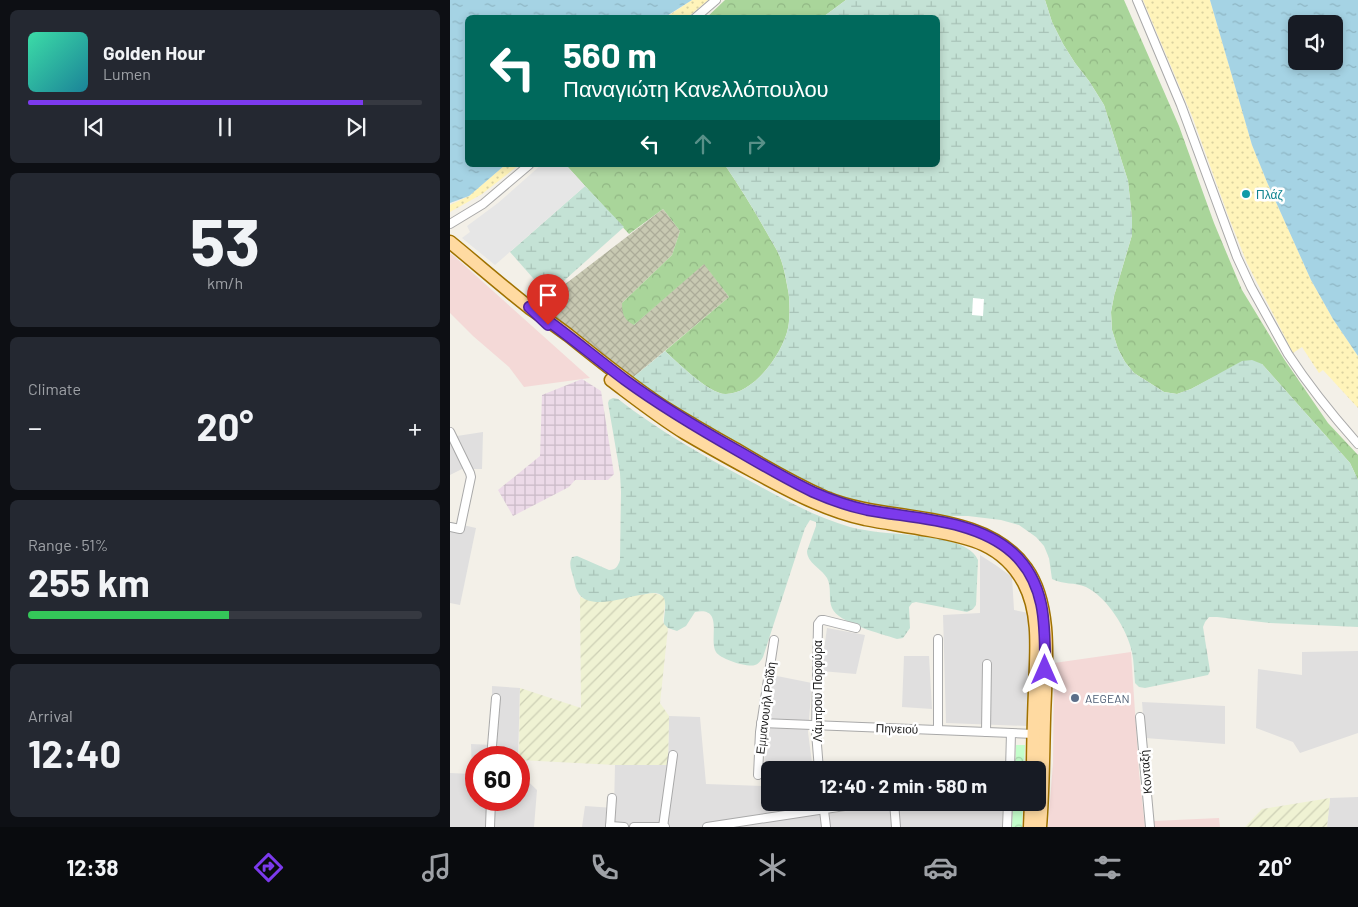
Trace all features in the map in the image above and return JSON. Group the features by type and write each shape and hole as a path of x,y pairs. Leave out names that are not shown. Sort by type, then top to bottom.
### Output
{"main road":[{"path":"450,242 529,307 591,365 652,411 691,436 775,483 842,513 973,539 990,547 1006,559 1024,583 1034,612 1036,661 1033,761"},
{"path":"529,307 626,381 663,406 727,445 802,486 830,499 858,508 969,529 994,539 1016,556 1026,567 1034,582 1044,620 1045,670 1040,827"},
{"path":"1030,827 1031,811"}],"street":[{"path":"698,15 716,0"},
{"path":"1137,0 1181,105 1223,220 1247,279 1294,364 1358,444"},
{"path":"450,224 482,204 527,167"},
{"path":"450,432 471,477 460,529 450,527"},
{"name":"Λάμπρου Πορφύρα","path":"818,761 816,725 818,624 821,620 824,620 856,628"},
{"path":"938,639 938,730"},
{"name":"Εμμανουήλ Ροΐδη","path":"758,775 761,723 774,640"},
{"path":"986,732 987,664"},
{"path":"492,746 496,698"},
{"name":"Κονταξή","path":"1140,717 1150,827"},
{"name":"Πηνειού","path":"761,723 1034,734"},
{"path":"1010,761 1011,733"},
{"path":"634,827 664,827 673,755"},
{"path":"612,798 610,826 624,827"},
{"path":"490,827 491,811"},
{"path":"707,827 751,824 804,811"},
{"path":"824,811 826,827"},
{"path":"895,811 896,827"},
{"path":"1008,811 1008,827"}],"shaded area":[{"path":"539,167 568,167 585,186 495,265 462,238 470,232 467,226 498,203"},
{"path":"663,209 680,231 672,255 622,303 634,325 704,263 729,297 630,380 566,330 538,305"},
{"path":"450,253 590,378 524,387 509,367 450,313"},
{"path":"582,379 601,391 614,474 608,480 575,480 569,487 513,516 498,490 540,456 542,395"},
{"path":"483,432 482,469 472,469 457,436"},
{"path":"450,443 462,461 464,468 450,475"},
{"path":"450,522 476,528 460,605 450,603"},
{"path":"980,555 1012,577 1014,610 1029,613 1028,726 946,723 943,615 980,613"},
{"path":"653,593 665,598 663,620 668,628 660,703 669,716 668,765 615,765 530,761 530,746 519,746 520,688 581,708 580,596 582,598 632,596"},
{"path":"827,628 865,635 856,674 821,671"},
{"path":"1358,651 1358,733 1300,753 1293,742 1256,728 1258,669 1302,675 1302,652"},
{"path":"1131,652 1139,772 1145,827 1048,827 1053,763 1054,663"},
{"path":"904,656 929,656 932,709 902,707"},
{"path":"772,675 812,683 808,732 812,761 764,761"},
{"path":"492,686 520,688 518,746 471,746 471,744 493,745 498,698 492,697"},
{"path":"1142,702 1225,706 1225,744 1145,738"},
{"path":"669,716 700,717 706,784 761,786 761,811 818,811 818,815 846,811 1003,811 1002,827 582,827 585,806 614,808 615,765 668,765"},
{"path":"450,773 465,774 465,811 530,811 530,783 537,790 534,827 450,827"},
{"path":"1358,797 1358,827 1327,827 1330,798"},
{"path":"1330,798 1327,827 1245,827 1262,809"},
{"path":"1219,818 1220,827 1154,827 1154,821"}],"green space":[{"path":"725,0 846,0 826,15 709,15"},
{"path":"846,0 1045,0 1052,22 1063,44 1104,105 1128,181 1132,235 1111,312 1112,330 1118,349 1134,373 1164,392 1177,394 1191,389 1242,361 1252,360 1262,364 1350,463 1358,480 1358,627 1270,623 1209,617 1203,627 1210,671 1208,675 1145,688 1139,687 1135,683 1133,656 1126,634 1115,615 1101,598 1086,587 1052,579 1049,558 1044,546 1036,537 1019,525 1001,520 968,516 937,516 864,504 827,492 744,450 630,380 665,351 694,377 711,389 726,394 736,392 757,380 774,360 785,338 789,324 789,294 781,261 757,216 726,167 940,167 940,15 826,15"},
{"path":"1045,0 1124,0 1179,126 1214,223 1242,290 1284,359 1328,423 1358,455 1358,480 1350,463 1262,364 1212,378 1177,394 1164,392 1134,373 1125,362 1118,349 1112,330 1111,312 1132,235 1128,181 1104,105 1063,44 1052,22"},
{"path":"568,167 726,167 752,207 780,257 789,294 789,320 785,338 774,360 757,380 736,392 719,393 694,377 665,351 729,297 704,264 634,325 626,319 622,303 672,255 680,231 663,209 629,234"},
{"path":"585,186 624,227 548,295 510,252"},
{"path":"613,398 618,399 666,432 716,462 811,513 857,529 937,539 967,548 974,553 978,560 976,605 967,612 916,602 912,603 909,607 910,628 903,638 897,639 851,623 832,608 827,578 809,559 807,551 816,526 816,522 810,520 805,528 763,657 755,665 751,666 728,660 716,652 714,647 714,625 710,614 695,612 686,626 677,631 668,628 664,624 665,600 659,594 650,593 601,602 585,599 579,594 576,587 570,565 572,557 577,556 609,570 616,567 620,560 620,473 608,403"},
{"path":"1016,745 1025,745 1024,761 1015,761"},
{"path":"1013,811 1023,811 1022,827 1012,827"}],"sand":[{"path":"692,0 708,0 690,15 670,15"},
{"name":"Πλάζ","path":"1143,0 1210,0 1252,145 1267,182 1311,280 1333,319 1358,356 1358,408 1323,370 1319,373 1302,347 1293,353 1247,263 1192,116"},
{"path":"503,167 516,167 482,194 450,212 450,205 469,196"}],"water":[{"path":"450,0 692,0 668,15 465,15 465,167 503,167 469,196 450,203"},
{"path":"1210,0 1358,0 1358,356 1333,319 1311,280 1252,145"}],"pier":[{"path":"973,298 984,299 983,316 972,315"}],"place":[{"name":"Πλάζ","path":"1246,194"},
{"name":"AEGEAN","path":"1075,698"}],"route":[{"path":"548,325 529,307 608,368 663,406 713,437 802,486 830,499 858,508 950,524 988,536 1001,544 1021,561 1036,587 1044,620 1045,670"}]}
